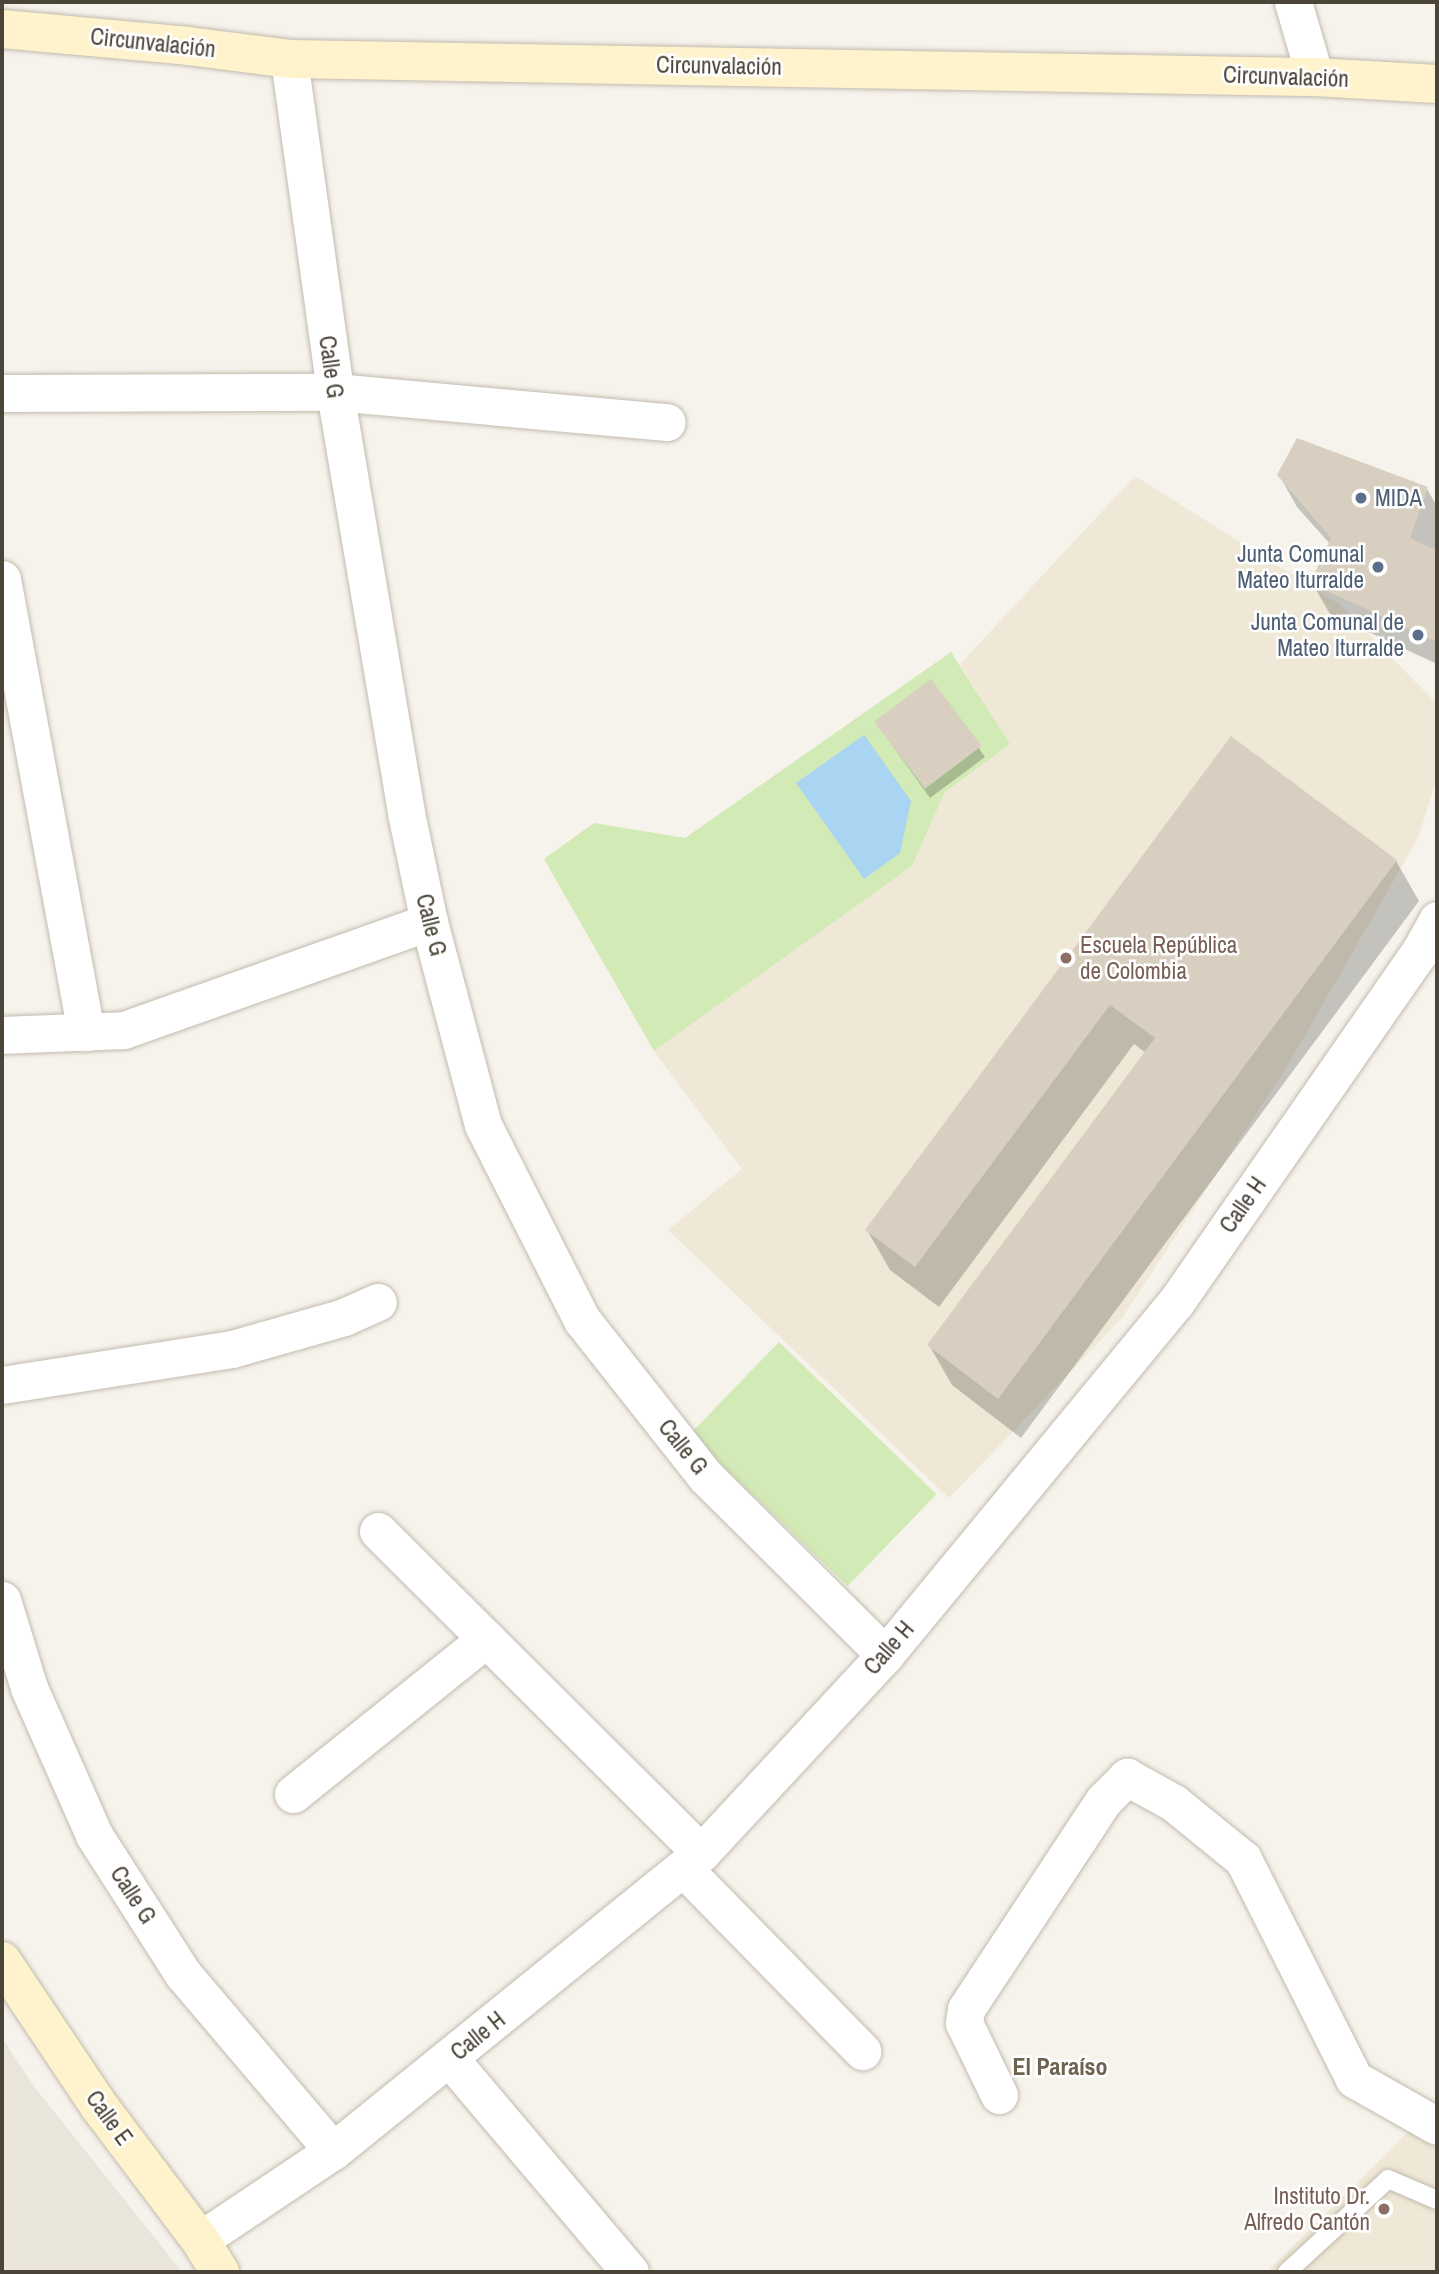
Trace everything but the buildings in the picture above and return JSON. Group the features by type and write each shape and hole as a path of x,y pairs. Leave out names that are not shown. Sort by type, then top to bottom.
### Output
{"main road":[{"name":"Circunvalación","path":"2,29 188,46 289,59 1315,77 1437,84"},
{"name":"Calle E","path":"2,1961 99,2106 200,2240 220,2272"}],"street":[{"path":"1293,2 1315,77"},
{"name":"Calle G","path":"289,59 334,393 406,813 429,922 483,1125 582,1320 706,1477 885,1654"},
{"path":"2,393 334,393 667,422"},
{"path":"2,579 86,1032"},
{"name":"Calle H","path":"200,2240 333,2151 693,1861 885,1654 1175,1302 1419,953 1437,920"},
{"path":"2,1035 124,1030 429,922"},
{"path":"2,1385 232,1349 344,1317 378,1302"},
{"path":"378,1531 486,1639 693,1861 862,2050"},
{"name":"Calle G","path":"2,1600 30,1688 94,1835 183,1974 333,2151"},
{"path":"293,1794 486,1639"},
{"path":"999,2095 964,2023 966,2009 1104,1800 1127,1777 1174,1803 1243,1859 1354,2079 1437,2126"},
{"path":"450,2059 630,2272"}],"lane":[{"path":"1287,2272 1388,2179 1437,2200"}],"shaded area":[{"name":"Escuela República de Colombia","path":"1135,476 1339,604 1437,704 1437,778 1418,838 1288,1065 1122,1318 949,1498 668,1230 742,1169 654,1051 912,866 945,792 1009,744 960,664"},
{"path":"2,2038 36,2089 182,2272 2,2272"},
{"name":"Instituto Dr. Alfredo Cantón","path":"1408,2132 1437,2145 1437,2272 1267,2272"}],"green space":[{"path":"951,652 1010,744 945,792 912,866 654,1051 544,859 594,823 685,838"},
{"path":"779,1342 937,1494 848,1586 690,1434"}],"water":[{"path":"864,735 911,801 900,853 864,879 796,783"}],"place":[{"name":"MIDA","path":"1361,498"},
{"name":"Junta Comunal Mateo Iturralde","path":"1378,567"},
{"name":"Junta Comunal de Mateo Iturralde","path":"1418,635"},
{"name":"Escuela República de Colombia","path":"1066,958"},
{"name":"Instituto Dr. Alfredo Cantón","path":"1384,2209"}],"district":[{"name":"El Paraíso","path":"1060,2067"}]}
